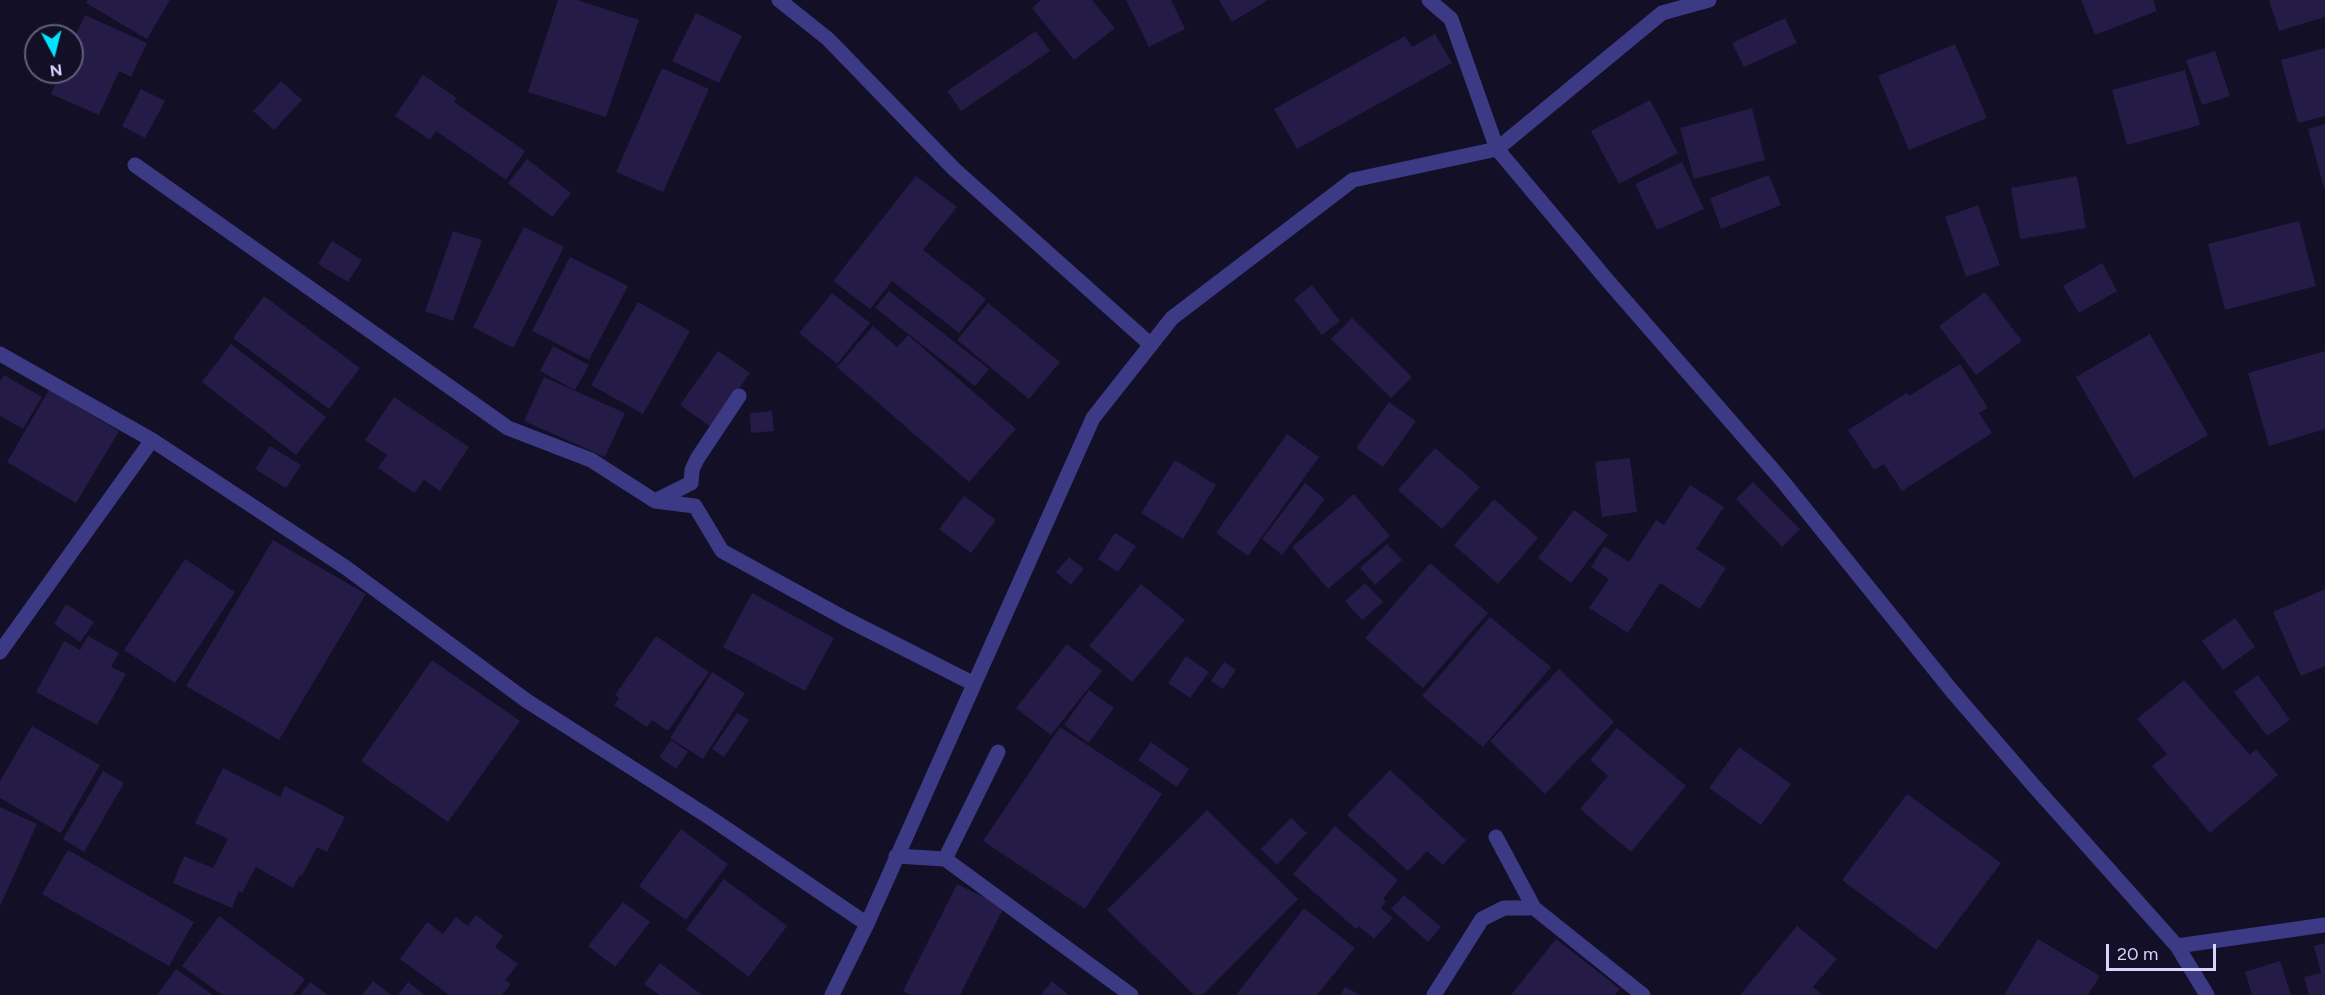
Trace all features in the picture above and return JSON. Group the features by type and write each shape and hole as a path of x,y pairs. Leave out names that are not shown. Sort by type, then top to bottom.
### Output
{"street":[{"path":"779,0 828,39 954,169 1151,345"},
{"path":"1430,0 1451,19 1497,148 1608,281 1780,478 1952,691 2177,946 2207,995"},
{"path":"832,995 867,924 1093,418 1172,318 1353,180 1497,148 1659,7 1708,0"},
{"path":"135,165 508,428 591,460 655,501 695,506 722,551 836,614 974,684"},
{"path":"0,354 152,440 345,567 526,701 712,819 867,924"},
{"path":"655,501 691,483 692,470 697,459 739,396"},
{"path":"0,652 152,440"},
{"path":"945,859 998,752"},
{"path":"1496,837 1534,908 1642,995"},
{"path":"896,856 945,859 1131,995"},
{"path":"1434,995 1482,919 1504,908 1534,908"},
{"path":"2177,946 2325,925"}],"building":[{"path":"88,0 170,0 147,39 86,3"},
{"path":"558,0 577,0 639,20 606,117 528,92"},
{"path":"1041,0 1092,0 1115,28 1074,60 1032,8"},
{"path":"1126,0 1171,0 1185,29 1149,47"},
{"path":"1219,0 1268,0 1232,22"},
{"path":"2081,0 2153,0 2157,11 2095,35"},
{"path":"2269,0 2325,0 2325,17 2279,31"},
{"path":"696,13 742,36 719,83 672,61"},
{"path":"85,15 147,43 131,77 119,71 99,115 51,94 56,84 84,84 84,24 81,24"},
{"path":"1785,18 1797,43 1744,67 1732,43"},
{"path":"1036,31 1050,51 961,111 947,91"},
{"path":"1435,34 1452,63 1297,149 1274,109 1405,36 1412,47"},
{"path":"1955,44 1987,118 1909,150 1878,76"},
{"path":"2325,48 2325,116 2298,123 2281,60"},
{"path":"2215,51 2230,96 2202,105 2186,60"},
{"path":"662,68 709,89 663,192 616,172"},
{"path":"2185,70 2200,125 2127,145 2112,90"},
{"path":"423,75 457,98 454,102 525,151 506,180 436,131 430,140 395,116"},
{"path":"281,81 302,100 274,130 253,111"},
{"path":"141,89 165,101 145,138 122,126"},
{"path":"1650,100 1678,153 1619,184 1591,131"},
{"path":"1752,108 1765,160 1694,179 1680,128"},
{"path":"2325,124 2325,187 2324,188 2308,129"},
{"path":"527,159 571,193 552,217 508,183"},
{"path":"1682,162 1704,209 1657,230 1635,184"},
{"path":"1769,175 1781,205 1721,229 1710,198"},
{"path":"916,176 957,207 923,250 986,299 959,333 892,281 870,309 833,281"},
{"path":"2077,176 2086,228 2020,239 2011,188"},
{"path":"1978,205 2000,265 1966,277 1945,217"},
{"path":"2299,221 2316,286 2225,310 2208,244"},
{"path":"524,227 564,247 513,348 473,327"},
{"path":"453,231 482,240 453,321 425,311"},
{"path":"332,241 362,260 348,282 318,264"},
{"path":"570,257 628,286 589,360 532,331"},
{"path":"2102,263 2117,291 2079,313 2063,286"},
{"path":"1312,285 1340,321 1322,335 1294,299"},
{"path":"889,291 989,369 975,386 875,308"},
{"path":"1985,292 2022,341 1976,375 1939,326"},
{"path":"832,293 870,323 837,364 799,333"},
{"path":"264,296 360,368 329,409 233,338"},
{"path":"638,302 690,331 643,414 591,385"},
{"path":"988,303 1060,362 1029,399 957,340"},
{"path":"1352,318 1412,377 1391,398 1331,339"},
{"path":"873,326 897,347 908,335 1016,429 969,482 837,367"},
{"path":"2150,334 2208,435 2134,478 2076,377"},
{"path":"231,344 326,417 296,455 202,382"},
{"path":"553,346 589,365 575,390 540,371"},
{"path":"718,351 750,373 711,427 680,405"},
{"path":"2325,351 2325,429 2269,446 2248,373"},
{"path":"1960,364 1988,408 1979,413 1992,433 1902,491 1884,464 1874,470 1848,430 1907,393 1909,396"},
{"path":"4,375 42,397 23,429 0,416 0,381"},
{"path":"544,377 625,413 605,457 524,421"},
{"path":"49,390 119,431 76,503 7,462"},
{"path":"394,397 469,447 440,491 424,480 414,493 378,468 387,455 365,440"},
{"path":"1389,402 1416,421 1383,467 1356,448"},
{"path":"772,411 774,431 751,433 750,413"},
{"path":"1287,434 1319,457 1248,556 1216,533"},
{"path":"270,446 301,465 286,488 255,469"},
{"path":"1435,448 1480,487 1442,529 1398,490"},
{"path":"1630,458 1637,512 1602,517 1595,462"},
{"path":"1175,460 1216,485 1183,539 1141,513"},
{"path":"1753,482 1800,529 1782,547 1736,499"},
{"path":"1305,483 1325,499 1282,555 1262,539"},
{"path":"1690,485 1724,507 1696,549 1726,568 1700,609 1660,583 1628,633 1589,608 1609,579 1591,567 1604,546 1629,562 1656,520 1664,525"},
{"path":"1354,494 1390,536 1328,589 1292,547"},
{"path":"964,496 996,520 971,553 939,529"},
{"path":"1494,499 1538,538 1498,584 1454,545"},
{"path":"1574,510 1608,535 1571,583 1538,558"},
{"path":"1115,533 1136,546 1118,572 1098,559"},
{"path":"273,540 366,594 279,740 186,686"},
{"path":"1387,544 1402,560 1375,585 1360,568"},
{"path":"1069,557 1084,569 1071,585 1056,572"},
{"path":"185,559 235,592 175,683 124,650"},
{"path":"1430,563 1488,613 1423,688 1365,638"},
{"path":"1365,583 1383,602 1362,620 1345,601"},
{"path":"1141,584 1185,620 1132,682 1089,646"},
{"path":"2325,589 2325,666 2301,676 2273,612"},
{"path":"752,593 834,638 805,691 723,647"},
{"path":"66,604 94,622 80,642 54,624"},
{"path":"1490,617 1551,667 1483,747 1422,696"},
{"path":"2235,618 2255,647 2223,670 2202,641"},
{"path":"88,636 119,653 111,667 126,674 97,725 36,692 64,641 80,650"},
{"path":"656,636 709,672 668,731 652,720 647,727 614,705 619,698 615,695"},
{"path":"1067,644 1102,671 1051,735 1016,708"},
{"path":"1186,656 1209,672 1190,698 1168,683"},
{"path":"432,660 520,721 448,822 361,761"},
{"path":"1224,662 1236,670 1223,689 1211,681"},
{"path":"1559,669 1614,722 1545,794 1490,741"},
{"path":"712,672 745,693 703,759 670,738"},
{"path":"2258,675 2290,720 2267,736 2234,692"},
{"path":"2184,680 2250,755 2256,749 2278,775 2210,833 2152,766 2167,754 2137,719"},
{"path":"1089,690 1114,708 1089,743 1064,725"},
{"path":"737,713 749,720 724,757 712,749"},
{"path":"32,726 100,765 61,833 0,798 0,781"},
{"path":"1060,727 1162,794 1085,909 983,841"},
{"path":"1617,728 1686,786 1631,852 1580,809 1608,776 1590,760"},
{"path":"671,740 688,752 676,769 659,757"},
{"path":"1151,742 1189,769 1177,787 1138,760"},
{"path":"1739,747 1791,784 1761,825 1709,788"},
{"path":"223,768 280,797 285,786 345,817 327,852 317,847 293,888 256,867 242,893 239,891 232,908 173,883 184,856 213,868 228,839 195,823"},
{"path":"1390,770 1466,840 1443,865 1427,851 1408,871 1347,815"},
{"path":"103,771 124,783 84,852 63,839"},
{"path":"1907,794 2001,863 1936,950 1842,880"},
{"path":"0,807 37,824 0,906"},
{"path":"1207,810 1298,899 1203,995 1194,995 1107,910"},
{"path":"1291,818 1307,833 1277,865 1261,849"},
{"path":"1335,826 1398,880 1383,899 1386,902 1381,908 1393,918 1374,939 1359,926 1356,929 1293,874"},
{"path":"681,829 728,864 686,920 639,886"},
{"path":"68,850 194,922 169,966 42,894"},
{"path":"724,879 787,926 749,977 686,929"},
{"path":"957,884 1004,907 960,995 910,995 903,991"},
{"path":"1404,895 1441,927 1428,942 1391,909"},
{"path":"623,902 650,922 615,967 588,946"},
{"path":"1304,908 1355,948 1317,995 1236,995"},
{"path":"476,915 503,936 495,947 518,964 505,980 511,984 502,995 449,995 400,959 427,922 443,934 456,917 468,926"},
{"path":"219,916 305,979 293,995 222,995 182,966"},
{"path":"1797,926 1837,959 1813,987 1822,995 1740,995"},
{"path":"1556,939 1620,989 1615,995 1511,995"},
{"path":"2038,939 2100,976 2088,995 2004,995"},
{"path":"2325,943 2325,995 2309,995 2304,977 2321,973 2314,946"},
{"path":"2280,961 2291,995 2252,995 2245,972"},
{"path":"660,963 702,995 659,995 644,984"},
{"path":"176,969 213,995 157,995"},
{"path":"373,981 391,995 362,995"},
{"path":"1052,981 1069,995 1041,995"},
{"path":"310,982 328,995 300,995"},
{"path":"408,982 425,995 398,995"},
{"path":"1345,987 1360,995 1340,995"}]}
